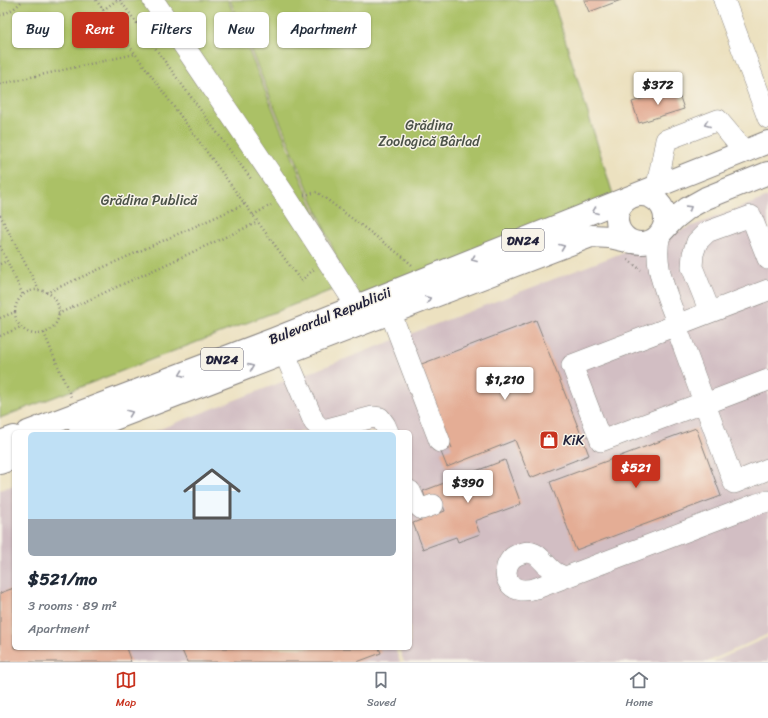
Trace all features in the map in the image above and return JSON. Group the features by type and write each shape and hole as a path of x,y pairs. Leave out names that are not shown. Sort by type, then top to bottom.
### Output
{"main road":[{"name":"Bulevardul Republicii","path":"79,423 274,339 768,142"},
{"name":"Bulevardul Republicii","path":"628,249 650,241 660,234 674,219 688,208 706,198 768,173"},
{"name":"Bulevardul Republicii","path":"628,249 626,238 618,227 617,220 621,206 632,197 650,197 660,205 664,216 663,228 660,234"},
{"name":"Bulevardul Republicii","path":"39,430 79,423 285,354 590,236 610,237 628,249"},
{"path":"0,442 12,438"},
{"path":"0,463 12,459"}],"lane":[{"path":"153,0 277,205 356,306"},
{"path":"724,0 768,118"},
{"path":"657,186 666,140 718,120 745,152"},
{"path":"710,312 692,267 693,254 697,242 707,232 751,216 768,259"},
{"path":"660,234 657,247 658,264 663,283 678,324 678,334 734,482 768,469"},
{"path":"628,249 646,255 663,283"},
{"path":"768,290 572,365 601,442 697,405 705,404 768,380"},
{"path":"391,314 440,442"},
{"path":"285,354 314,422 319,427 324,430 373,417 380,418 387,430"},
{"path":"412,495 416,504 422,508 433,505"},
{"path":"565,577 768,501"}],"path":[{"path":"0,14 7,13 16,8 23,0"},
{"path":"96,0 301,281 316,268"},
{"path":"103,10 119,0 251,179"},
{"path":"0,84 135,54"},
{"path":"253,215 277,205 317,192 403,257 426,278"},
{"path":"46,293 245,204"},
{"path":"0,215 39,290"},
{"path":"58,314 258,222"},
{"path":"0,246 23,295"},
{"path":"628,249 652,286 663,283"},
{"path":"0,264 7,261"},
{"path":"39,290 46,293 56,302 58,314 54,326 44,333 32,333 21,327 15,312 19,300 23,295 39,290"},
{"path":"0,318 15,312"},
{"path":"0,336 21,327"},
{"path":"44,333 79,423"}],"shaded area":[{"path":"768,197 768,634 707,662 404,662 400,650 412,650 412,430 318,430 298,377"},
{"path":"295,377 314,430 157,430"},
{"path":"12,486 12,650 396,650 400,662 0,662 0,490"},
{"path":"768,637 768,662 713,662"}],"green space":[{"name":"Grădina Publică","path":"0,0 228,0 233,12 214,12 214,48 248,48 345,285 0,418"},
{"name":"Grădina Zoologică Bârlad","path":"230,0 553,0 615,201 356,305 250,48 269,48 269,12 235,12"}],"building":[{"path":"584,0 621,0 589,12"},
{"path":"677,88 684,109 639,123 632,102"},
{"path":"536,320 589,455 530,478 515,440 447,467 441,452 452,448 419,365"},
{"path":"696,428 721,496 576,550 550,482"},
{"path":"505,460 521,504 475,521 480,534 458,542 456,537 423,549 413,523 445,511 439,496 426,500 423,491"},
{"path":"12,589 12,650 127,650 131,662 0,662 0,593"},
{"path":"182,650 380,650 381,653 357,662 187,662"}],"place":[{"name":"KiK","path":"549,440"}]}
